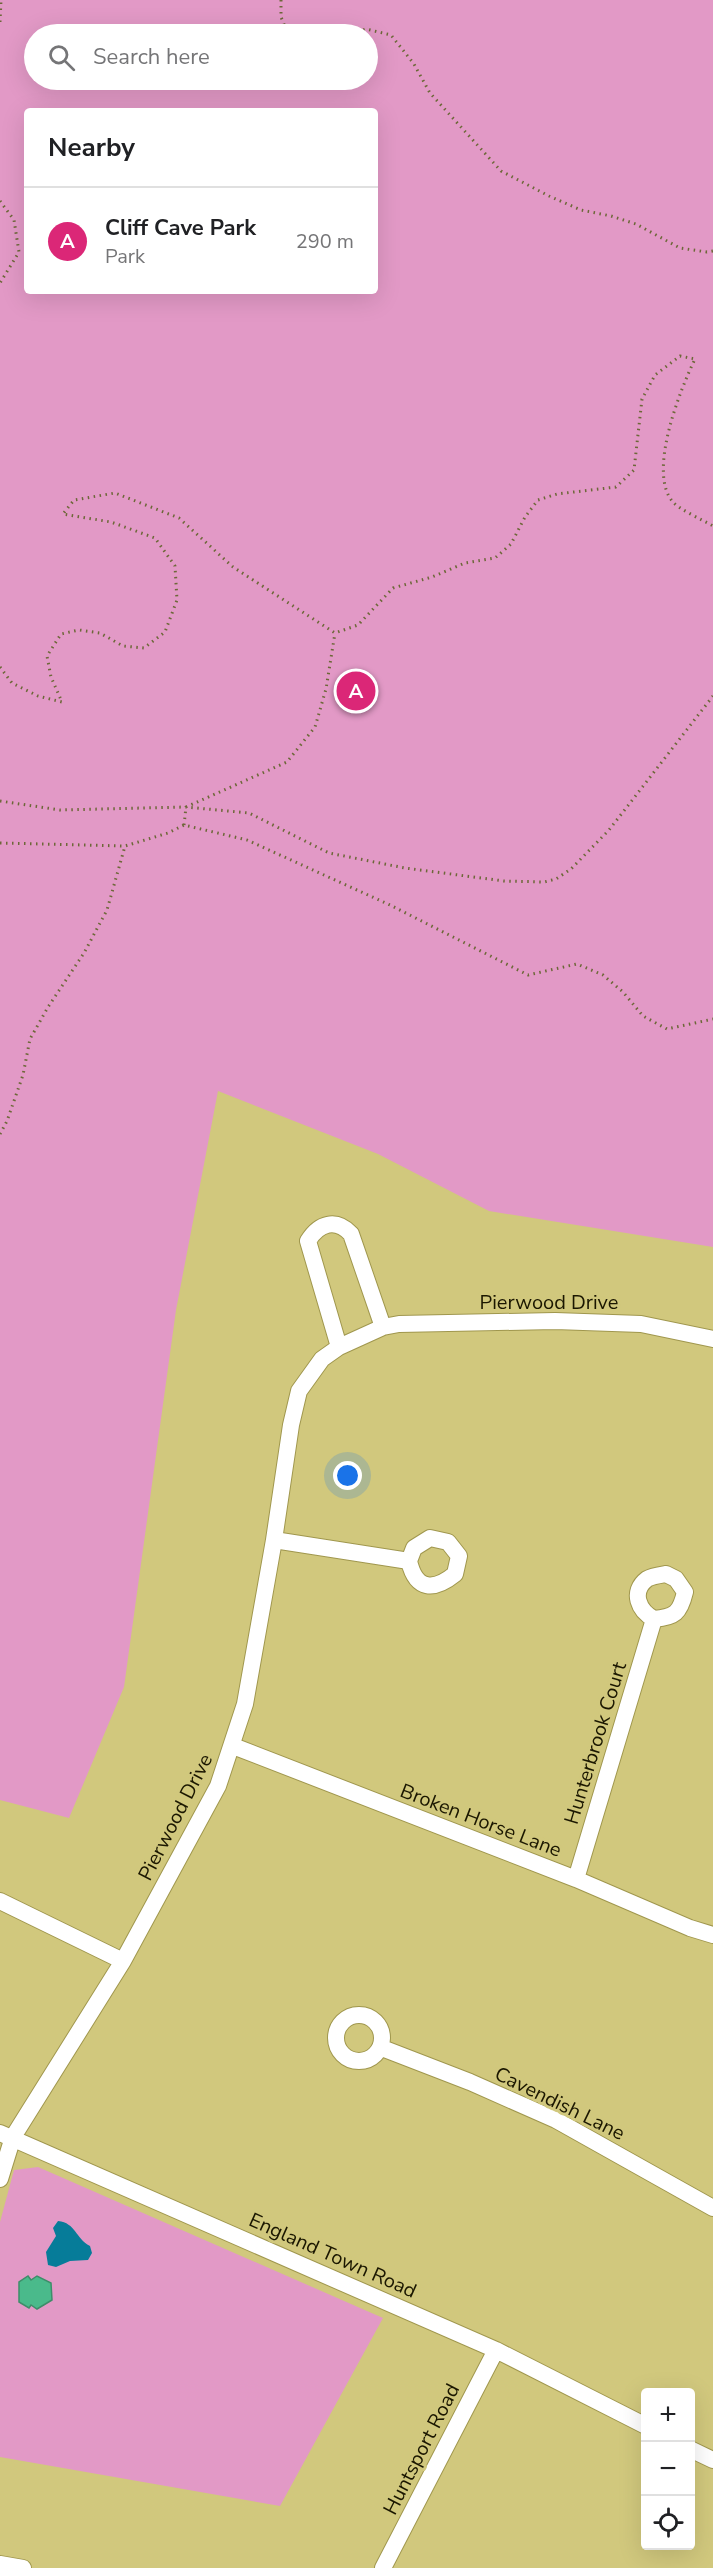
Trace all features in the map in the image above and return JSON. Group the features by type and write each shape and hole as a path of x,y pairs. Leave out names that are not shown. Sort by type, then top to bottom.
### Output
{"street":[{"path":"339,1347 308,1241 314,1231 324,1225 334,1223 351,1234 383,1327"},
{"name":"Pierwood Drive","path":"0,2179 7,2135 123,1961 218,1786 245,1704 274,1540 291,1425 299,1391 322,1359 339,1347 383,1327 399,1324 555,1321 630,1324 713,1339"},
{"path":"274,1540 409,1562"},
{"name":"Hunterbrook Court","path":"576,1880 654,1619"},
{"name":"Broken Horse Lane","path":"233,1746 576,1880 690,1928 713,1935"},
{"path":"0,1901 123,1961"},
{"name":"Cavendish Lane","path":"382,2048 470,2082 556,2120 713,2208"},
{"name":"England Town Road","path":"7,2135 496,2350 641,2424"},
{"name":"Huntsport Road","path":"383,2568 496,2350"},
{"path":"695,2451 713,2460"},
{"path":"0,2564 23,2568"}],"path":[{"path":"0,22 1,0"},
{"path":"281,0 281,17 284,24"},
{"path":"378,32 391,35 414,64 430,93 501,171 581,210 636,224 680,248 713,251"},
{"path":"0,201 14,220 19,252 0,283"},
{"path":"335,633 358,625 393,588 432,577 465,563 495,558 511,544 525,517 538,500 557,494 615,487 634,470 642,399 655,375 680,356 695,359 677,400 666,441 663,479 673,502 713,526"},
{"path":"0,667 12,683 38,696 62,702 51,676 47,656 61,634 79,630 100,633 123,646 144,648 165,632 177,600 175,566 155,538 111,522 63,514 74,500 116,493 179,518 233,567 335,633"},
{"path":"186,807 287,762 315,727 326,689 335,633"},
{"path":"0,801 60,810 186,807 249,813 316,847 336,854 416,869 504,881 544,882 556,879 571,869 590,851 713,696"},
{"path":"183,825 186,807"},
{"path":"0,843 125,846 168,833 183,825 247,840 390,905 528,975 576,964 603,975 623,992 643,1016 667,1029 713,1019"},
{"path":"0,1134 7,1122 23,1075 30,1039 84,953 107,910 125,846"}],"shaded area":[{"path":"0,0 713,0 713,1247 489,1211 378,1154 218,1091 176,1310 124,1687 69,1818 0,1800"},
{"path":"38,2167 383,2318 280,2506 0,2457 0,2222 14,2170"}],"water":[{"path":"58,2221 72,2228 90,2246 92,2253 88,2260 70,2261 56,2267 48,2265 46,2252 56,2236 53,2228"}],"building":[{"path":"28,2276 31,2280 37,2276 51,2283 52,2300 37,2309 31,2305 29,2308 19,2302 19,2282"}],"place":[{"name":"Cliff Cave Park","path":"356,691"}]}
